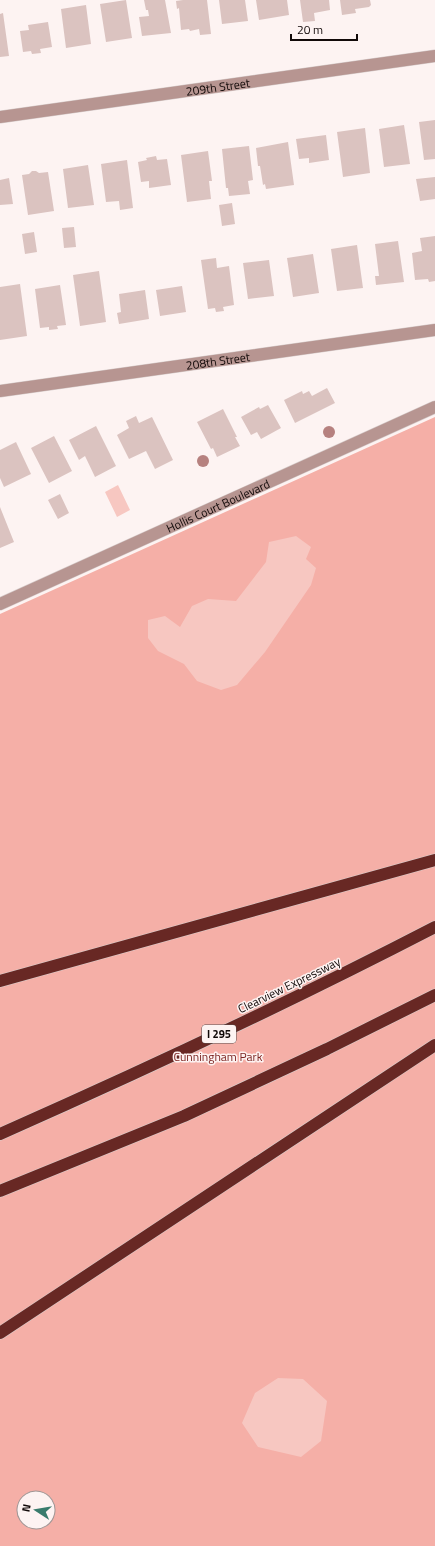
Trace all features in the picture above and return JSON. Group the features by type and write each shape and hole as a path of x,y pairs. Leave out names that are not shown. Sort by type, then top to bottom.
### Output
{"highway":[{"path":"0,980 20,976 435,860"},
{"name":"Clearview Expressway","path":"0,1134 231,1029 435,927"},
{"path":"0,1191 104,1150 199,1110 327,1049 435,995"},
{"path":"0,1334 435,1045"}],"street":[{"name":"209th Street","path":"0,117 435,56"},
{"name":"208th Street","path":"0,391 435,330"},
{"name":"Hollis Court Boulevard","path":"0,604 435,406"}],"green space":[{"name":"Cunningham Park","path":"435,417 435,1546 0,1546 0,614"}],"shaded area":[{"path":"118,485 130,510 117,517 105,492"},
{"path":"296,536 311,547 306,559 316,568 311,585 265,652 237,685 221,690 197,681 184,664 158,651 148,638 148,620 165,616 180,627 192,606 208,599 236,601 266,562 269,542"},
{"path":"278,1378 303,1379 327,1401 321,1441 301,1457 258,1447 242,1423 255,1393"}],"building":[{"path":"126,0 132,38 106,42 100,4"},
{"path":"144,0 165,0 171,33 142,36 139,17 149,16"},
{"path":"207,0 211,34 200,35 199,29 190,31 189,29 181,30 179,8 177,9 176,1"},
{"path":"219,0 245,0 248,21 222,24"},
{"path":"256,0 287,0 289,15 259,20"},
{"path":"300,0 329,0 330,10 314,13 315,21 303,22"},
{"path":"340,0 370,0 371,5 369,7 355,9 356,13 342,15"},
{"path":"86,5 91,44 66,48 61,9"},
{"path":"3,13 9,56 0,57 0,14"},
{"path":"48,22 52,47 40,49 41,53 32,54 31,51 23,52 20,31 29,30 28,25"},
{"path":"435,120 435,159 424,160 419,122"},
{"path":"404,125 410,164 384,167 379,129"},
{"path":"365,128 370,173 343,177 337,132"},
{"path":"326,135 329,160 309,163 309,158 299,159 296,139"},
{"path":"288,142 294,185 266,189 265,184 263,185 260,166 258,166 256,148"},
{"path":"249,146 253,180 248,181 250,194 229,196 228,188 226,188 222,149"},
{"path":"208,151 212,181 209,181 211,199 187,202 181,155"},
{"path":"156,156 157,160 167,159 171,185 149,188 149,181 141,182 138,162 147,160 146,158"},
{"path":"127,160 133,208 120,210 119,201 106,202 101,164"},
{"path":"88,165 94,205 68,208 63,169"},
{"path":"32,171 39,173 48,172 54,211 28,215 22,175 29,174"},
{"path":"435,177 435,199 420,201 416,179"},
{"path":"9,178 13,204 0,205 0,180"},
{"path":"232,203 235,224 222,226 219,205"},
{"path":"74,227 76,247 64,248 62,228"},
{"path":"34,232 37,252 25,254 22,234"},
{"path":"435,236 435,281 429,282 428,279 415,280 412,253 422,251 420,238"},
{"path":"398,241 404,282 376,285 375,276 379,276 375,244"},
{"path":"357,245 363,288 337,291 331,249"},
{"path":"313,254 319,293 293,297 287,258"},
{"path":"216,258 217,268 229,266 234,305 223,307 224,311 216,312 215,308 208,309 201,260"},
{"path":"269,260 274,296 248,299 243,263"},
{"path":"99,271 106,322 80,326 73,275"},
{"path":"20,284 27,336 0,340 0,287"},
{"path":"60,285 66,325 57,326 58,329 49,330 49,327 40,328 35,289"},
{"path":"182,286 186,312 160,316 156,290"},
{"path":"145,290 149,319 119,324 117,313 121,312 119,294"},
{"path":"327,388 335,403 295,423 284,400 302,391 303,394 309,391 312,396"},
{"path":"268,405 281,428 261,439 257,432 251,435 241,417 259,407 260,409"},
{"path":"223,409 240,446 217,457 213,448 211,449 197,422"},
{"path":"136,416 139,423 152,417 173,460 155,469 146,451 129,459 117,435 129,428 126,421"},
{"path":"96,426 116,466 95,477 85,456 79,460 69,440"},
{"path":"54,436 72,471 49,483 31,448"},
{"path":"16,442 31,474 4,487 0,478 0,450"},
{"path":"60,494 69,513 58,519 48,500"},
{"path":"0,507 14,542 0,548"}]}
